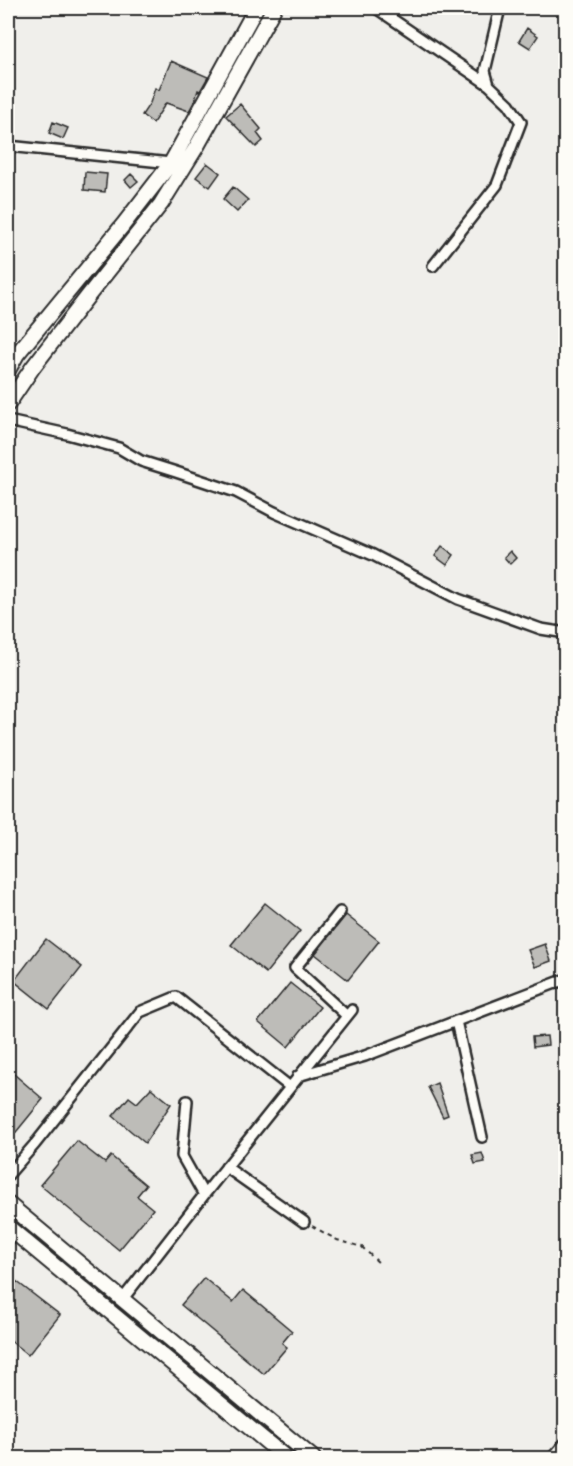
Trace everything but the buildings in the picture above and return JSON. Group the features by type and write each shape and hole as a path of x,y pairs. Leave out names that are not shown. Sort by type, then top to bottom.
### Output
{"main road":[{"path":"8,370 17,354 171,163 256,8"},
{"path":"8,404 87,296 162,204 274,8"},
{"path":"8,1204 313,1458"},
{"path":"8,1227 286,1458"}],"street":[{"path":"376,8 489,85 509,104 521,122 497,185 433,266"},
{"path":"489,85 485,71 500,8"},
{"path":"8,146 171,163"},
{"path":"8,421 119,448 141,461 236,492 274,512 373,555 458,599 541,629 566,633"},
{"path":"122,1300 350,1013 295,968 340,912"},
{"path":"298,1076 365,1056 566,979"},
{"path":"8,1175 140,1012 176,997 290,1087"},
{"path":"456,1021 482,1137"},
{"path":"187,1101 182,1156 204,1195"},
{"path":"226,1167 304,1222"},
{"path":"552,1458 566,1442"}],"path":[{"path":"304,1222 337,1240 362,1247 381,1264"}]}
